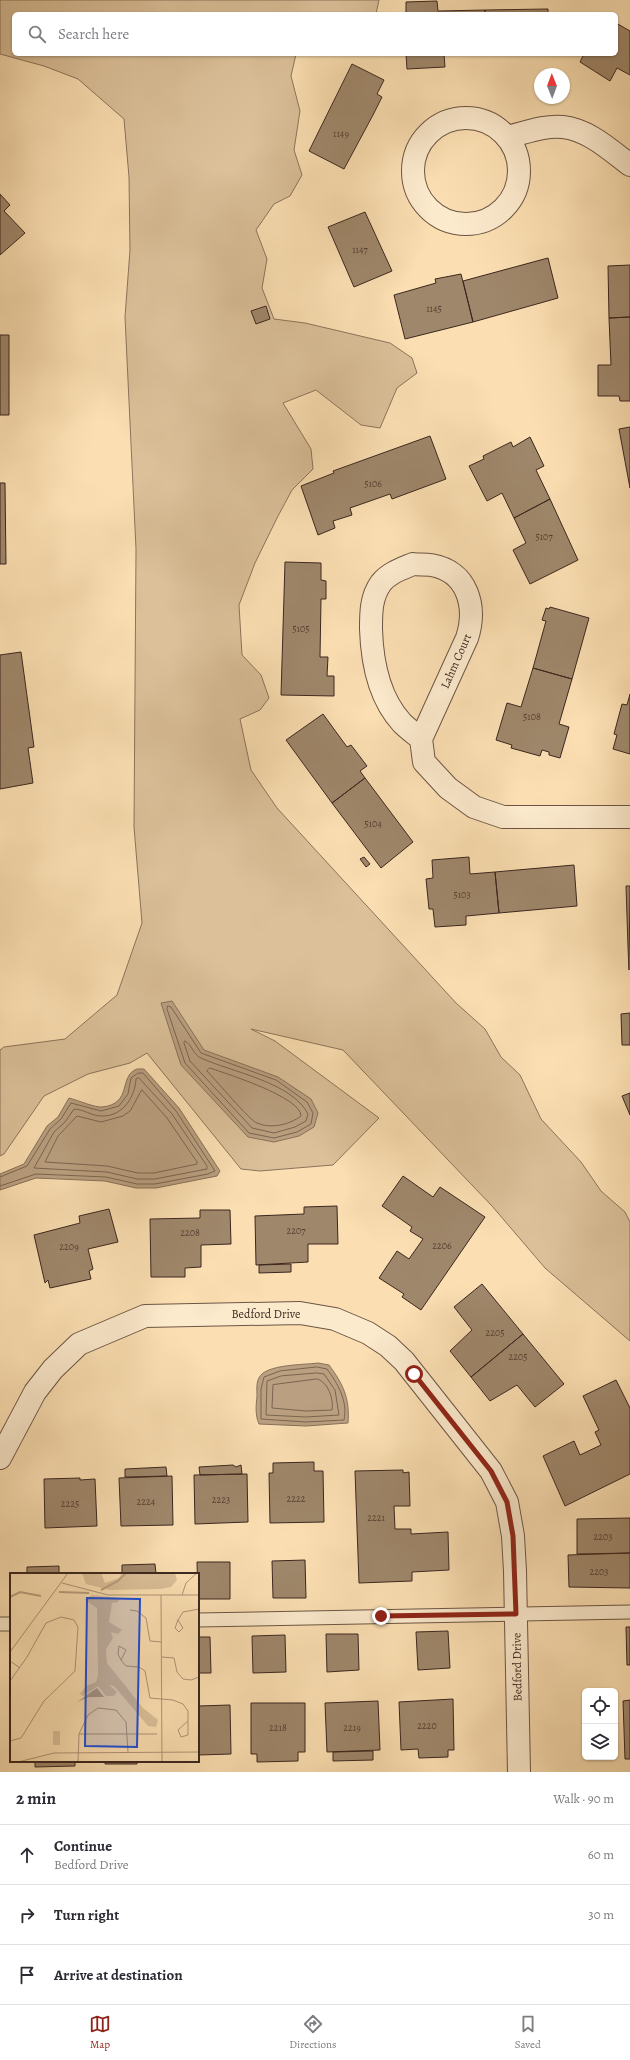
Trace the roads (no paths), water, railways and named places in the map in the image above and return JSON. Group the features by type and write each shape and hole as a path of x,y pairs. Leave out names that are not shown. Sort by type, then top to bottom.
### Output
{"street":[{"path":"471,118 491,124 507,137 518,156 520,176 514,196 501,212 483,222 462,225 442,219 426,206 415,187 413,167 418,147 432,130 450,121 471,118"},
{"path":"507,137 542,128 562,127 597,140 630,165"},
{"name":"Lahm Court","path":"412,564 431,565 454,575 470,597 472,608 472,623 468,638 421,739 402,723 381,688 375,666 372,641 371,608 375,594 382,582 393,572 412,564"},
{"path":"421,739 424,762 448,788 474,807 503,817 630,817"},
{"name":"Bedford Drive","path":"0,1458 35,1392 53,1368 79,1344 108,1330 145,1316 300,1313 335,1319 368,1333 388,1346 404,1361 491,1471 507,1502 513,1536 520,1772"}],"lane":[{"path":"199,1620 630,1612"}],"water":[{"path":"172,1001 204,1050 278,1077 311,1099 318,1113 314,1127 299,1136 274,1142 248,1137 181,1065 161,1003"},
{"path":"137,1069 144,1069 179,1108 220,1171 217,1176 156,1188 136,1188 105,1181 36,1178 0,1190 0,1174 24,1164 47,1126 58,1117 69,1098 99,1107 112,1105 122,1096 128,1077"},
{"path":"318,1363 329,1365 342,1385 347,1399 348,1423 306,1426 259,1424 256,1410 257,1387 258,1380 263,1373 286,1366"}]}
